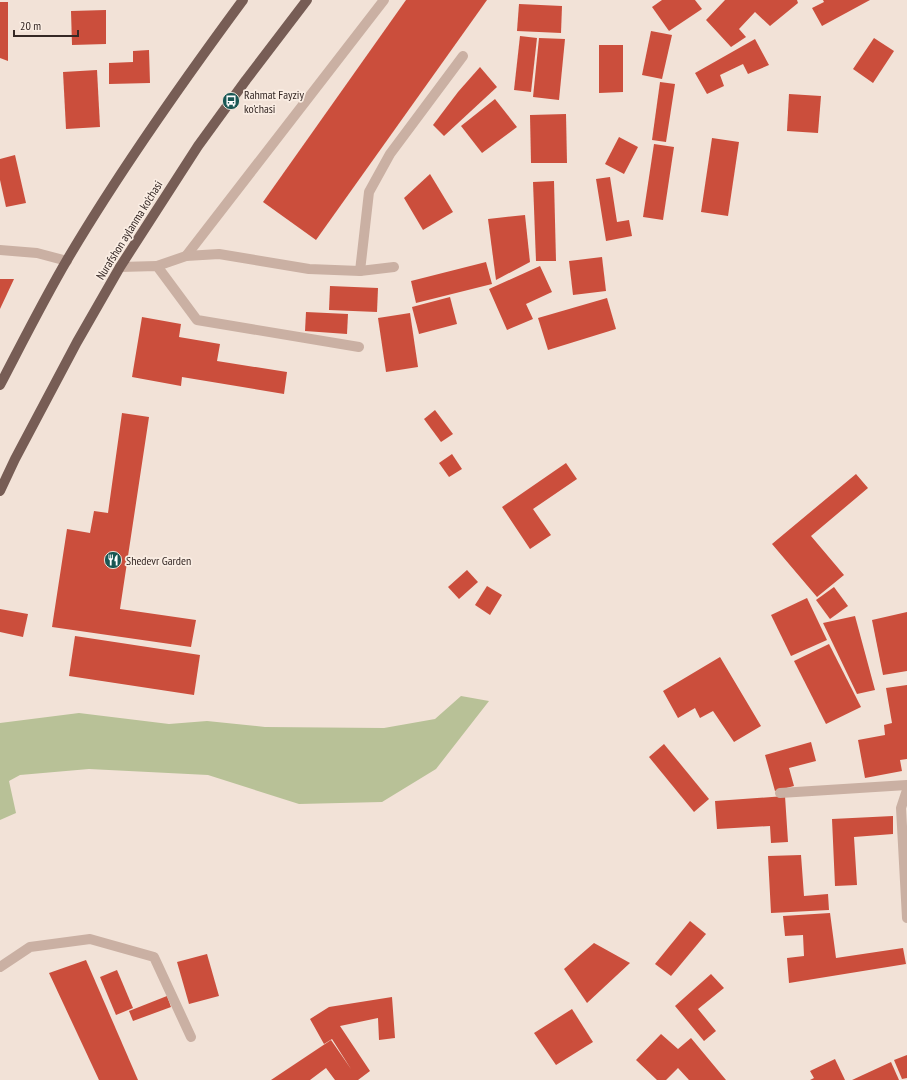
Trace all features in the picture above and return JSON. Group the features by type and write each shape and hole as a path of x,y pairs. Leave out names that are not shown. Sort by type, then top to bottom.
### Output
{"main road":[{"path":"0,385 67,261 107,195 147,134 243,0"},
{"name":"Nurafshon aylanma ko'chasi","path":"0,491 15,459 66,363 120,267 198,146 307,0"}],"street":[{"path":"186,256 384,0"},
{"path":"360,271 369,192 390,154 463,56"},
{"path":"0,250 37,253 67,261"},
{"path":"120,267 157,266 186,256 220,254 309,269 360,271 394,266"},
{"path":"157,266 197,320 359,347"},
{"path":"780,793 907,785"},
{"path":"907,790 901,808 907,918"},
{"path":"0,967 30,947 90,939 154,958 191,1037"}],"green space":[{"path":"461,696 489,701 436,769 382,802 299,804 208,775 89,769 20,775 9,781 16,813 0,820 0,723 79,713 169,724 207,721 265,727 384,728 435,719"}],"building":[{"path":"406,0 487,0 316,240 263,202"},
{"path":"662,0 695,0 702,9 669,31 652,7"},
{"path":"725,0 797,0 798,3 770,26 755,12 739,29 746,37 731,47 706,20"},
{"path":"823,0 870,0 822,26 812,8 824,2"},
{"path":"0,2 8,2 8,61 0,58"},
{"path":"519,4 562,6 561,33 517,31"},
{"path":"106,10 106,44 72,45 71,11"},
{"path":"651,31 672,35 662,79 642,75"},
{"path":"520,36 537,38 531,92 514,90"},
{"path":"539,38 565,39 559,100 533,97"},
{"path":"874,38 894,51 873,83 853,69"},
{"path":"755,39 769,65 748,74 743,64 720,75 724,86 707,94 695,73"},
{"path":"599,45 623,45 623,92 599,93"},
{"path":"149,50 150,83 109,84 109,63 133,62 133,51"},
{"path":"480,67 497,87 444,136 433,125 458,92"},
{"path":"97,70 100,127 66,129 63,72"},
{"path":"660,82 675,84 666,142 652,140"},
{"path":"789,94 821,96 818,133 787,131"},
{"path":"495,99 517,127 482,153 461,126"},
{"path":"566,114 567,163 531,163 530,115"},
{"path":"619,137 638,147 624,174 605,164"},
{"path":"712,138 739,142 728,216 701,212"},
{"path":"654,144 674,147 663,220 643,217"},
{"path":"15,155 26,203 6,207 0,180 0,159"},
{"path":"430,174 453,212 423,230 404,198"},
{"path":"610,177 617,222 629,220 632,236 606,241 596,179"},
{"path":"554,181 556,261 536,261 533,182"},
{"path":"525,215 530,262 496,280 488,219"},
{"path":"602,257 606,291 573,295 569,261"},
{"path":"486,262 492,284 416,303 411,281"},
{"path":"540,266 552,292 526,304 533,319 507,330 489,289"},
{"path":"0,279 14,279 0,309"},
{"path":"330,286 378,288 377,312 329,310"},
{"path":"450,297 457,324 419,334 412,307"},
{"path":"607,298 616,329 548,350 538,318"},
{"path":"306,312 348,314 347,334 305,331"},
{"path":"410,313 418,367 386,372 378,318"},
{"path":"142,317 181,324 179,337 220,344 217,361 287,372 284,394 182,377 181,386 132,377"},
{"path":"435,410 453,434 441,442 424,419"},
{"path":"122,413 149,417 120,609 196,620 191,647 52,627 67,529 90,533 94,511 108,513"},
{"path":"452,454 462,469 449,477 439,463"},
{"path":"566,463 577,479 533,509 551,535 530,549 502,507"},
{"path":"856,474 868,488 811,536 844,575 817,597 772,544"},
{"path":"467,570 478,582 459,599 448,587"},
{"path":"487,586 502,595 490,615 475,605"},
{"path":"834,587 848,606 830,619 816,600"},
{"path":"807,598 827,640 791,656 771,615"},
{"path":"0,609 28,614 23,637 0,632"},
{"path":"907,612 907,671 883,675 872,620"},
{"path":"855,616 875,690 857,694 823,623"},
{"path":"75,636 200,655 194,695 69,676"},
{"path":"829,644 861,707 826,724 794,661"},
{"path":"720,657 761,726 734,742 713,711 700,718 695,708 678,718 663,691"},
{"path":"907,685 907,759 900,760 902,771 865,778 858,740 885,735 884,725 892,723 886,688"},
{"path":"811,742 816,761 789,768 794,786 775,791 765,755"},
{"path":"664,744 709,799 694,812 649,757"},
{"path":"785,796 788,842 771,843 770,826 717,829 715,801"},
{"path":"893,816 893,834 854,837 857,885 835,886 832,819"},
{"path":"801,855 804,896 828,894 829,910 771,913 768,856"},
{"path":"830,913 836,958 903,948 906,964 789,983 787,958 804,956 803,935 785,936 783,916"},
{"path":"690,921 706,934 671,976 655,964"},
{"path":"594,943 630,963 587,1003 564,969"},
{"path":"207,954 219,996 189,1004 177,962"},
{"path":"86,960 138,1080 99,1080 49,973"},
{"path":"117,970 133,1008 116,1015 100,977"},
{"path":"711,974 724,988 698,1009 716,1031 704,1041 675,1006"},
{"path":"167,996 171,1007 133,1021 129,1011"},
{"path":"392,997 395,1038 379,1040 378,1018 340,1026 370,1071 358,1080 335,1080 326,1068 310,1080 271,1080 331,1040 351,1069 332,1039 324,1044 310,1019 329,1007"},
{"path":"572,1009 593,1042 556,1065 534,1033"},
{"path":"661,1034 678,1049 691,1038 726,1080 689,1080 678,1068 666,1080 657,1080 636,1060"},
{"path":"907,1055 907,1078 902,1079 894,1060"},
{"path":"835,1059 845,1080 810,1080 814,1078 810,1071"},
{"path":"891,1062 899,1080 852,1080"}],"place":[{"name":"Rahmat Fayziy ko'chasi","path":"231,101"},
{"name":"Shedevr Garden","path":"113,560"}]}
